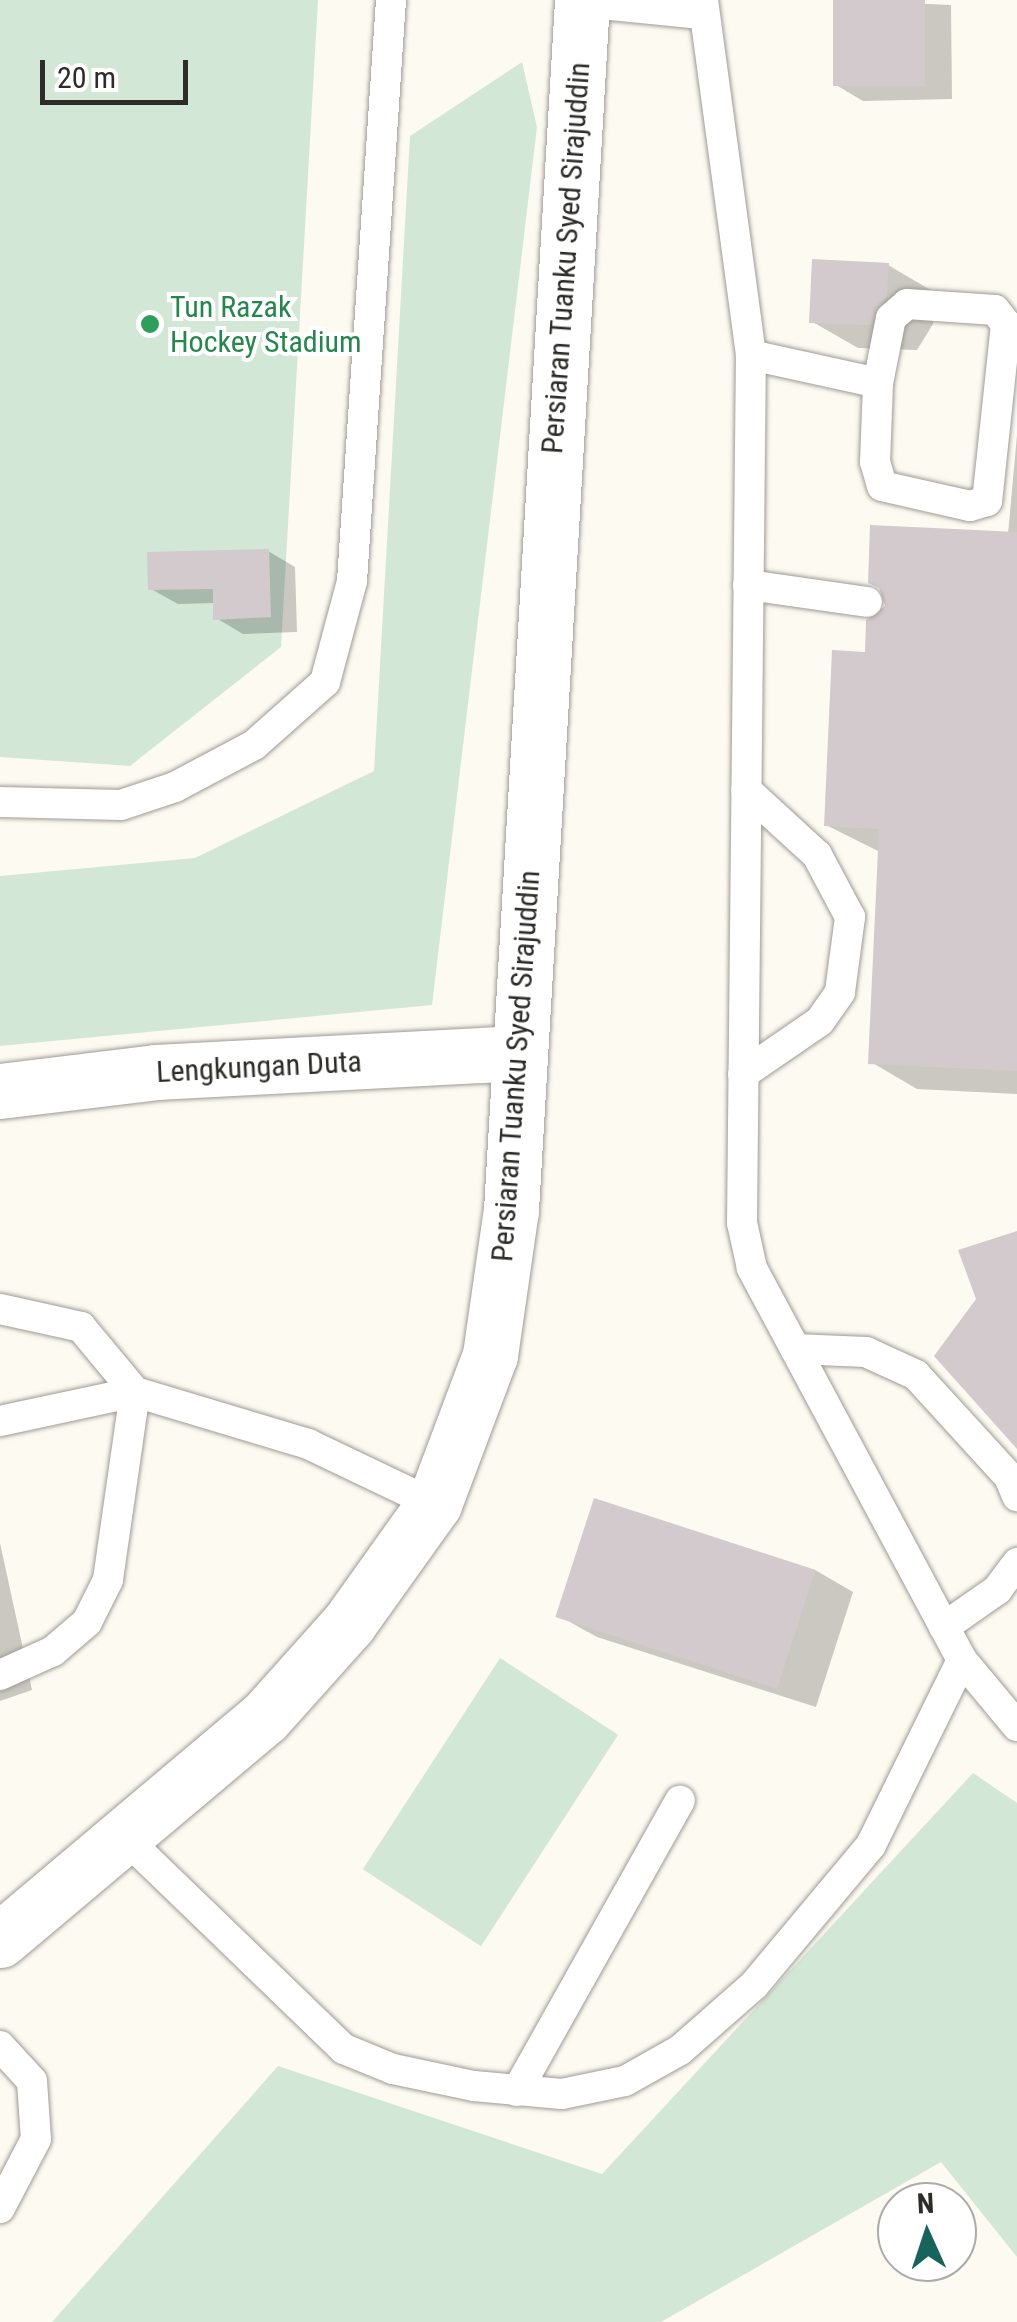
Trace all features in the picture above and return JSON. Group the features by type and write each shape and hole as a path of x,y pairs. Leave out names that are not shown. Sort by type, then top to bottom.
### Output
{"street":[{"name":"Persiaran Tuanku Syed Sirajuddin","path":"0,1940 120,1834 265,1717 349,1622 434,1504 490,1355 512,1210 582,1"},
{"name":"Lengkungan Duta","path":"0,1091 156,1072 519,1052"}],"lane":[{"path":"0,802 121,805 175,787 254,745 325,682 352,581 392,0"},
{"path":"582,1 702,7 751,355 742,1223 752,1268 962,1660 1011,1704"},
{"path":"907,304 994,310 1008,338 986,500 970,506 882,486 875,462 878,384 892,318 907,304"},
{"path":"751,355 878,384"},
{"path":"748,585 867,602"},
{"path":"743,1074 820,1021 840,992 850,918 817,854 746,790"},
{"path":"0,1309 81,1328 134,1392 108,1580 87,1622 53,1651 0,1674"},
{"path":"795,1349 866,1352 916,1375 1009,1477 1017,1496"},
{"path":"0,1422 134,1392 308,1444 434,1504"},
{"path":"944,1626 997,1590 1017,1563"},
{"path":"120,1834 344,2049 393,2068 517,2091 562,2094 625,2081 680,2050 754,1985 871,1845 962,1660"},
{"path":"517,2091 680,1801"},
{"path":"0,2046 32,2081 36,2139 0,2208"}],"green space":[{"name":"Tun Razak Hockey Stadium","path":"0,0 318,0 281,647 130,766 0,757"},
{"path":"522,62 537,127 432,1005 0,1046 0,876 195,858 374,771 410,136"},
{"path":"500,1658 618,1735 481,1946 363,1869"},
{"path":"973,1773 1017,1803 1017,2257 977,2207 977,2182 957,2182 941,2162 906,2182 877,2182 877,2199 661,2322 52,2322 278,2066 602,2174"}],"building":[{"path":"833,0 925,0 925,86 833,86"},
{"path":"812,259 889,263 887,297 870,325 809,323"},
{"path":"870,525 1017,532 1017,1071 868,1064 879,829 824,826 832,650 865,652 866,620 885,606 879,588 868,583"},
{"path":"269,549 271,617 213,620 213,589 148,590 147,552"},
{"path":"1017,1231 1017,1449 934,1356 976,1299 958,1250"},
{"path":"594,1498 816,1570 777,1689 555,1617"}],"place":[{"name":"Tun Razak Hockey Stadium","path":"150,324"}]}
